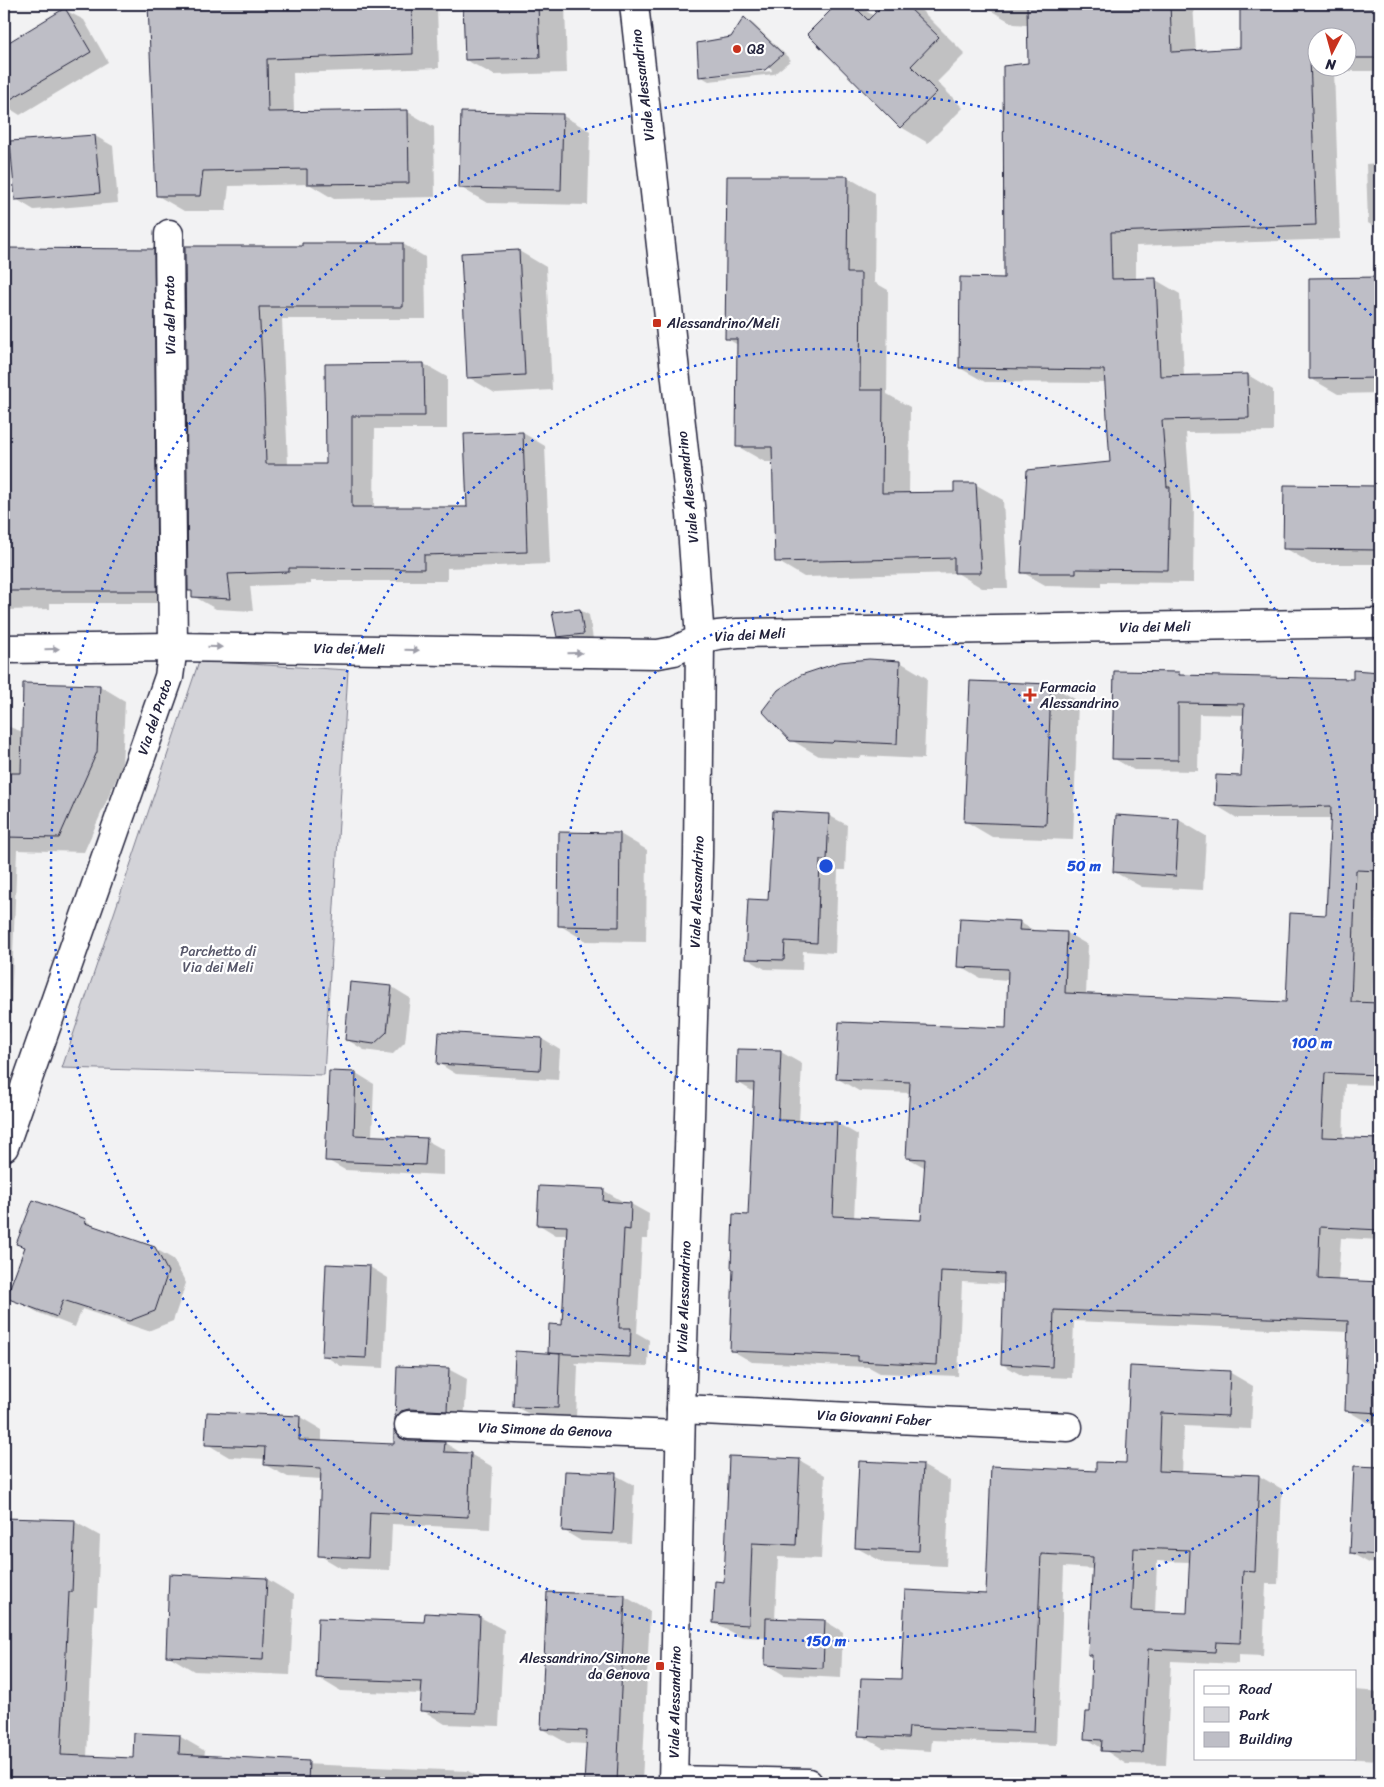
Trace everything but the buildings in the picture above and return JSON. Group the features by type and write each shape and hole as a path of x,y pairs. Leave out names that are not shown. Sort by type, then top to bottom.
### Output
{"street":[{"name":"Viale Alessandrino","path":"634,4 692,514 700,639 698,856 680,1422 673,1781"},
{"name":"Via del Prato","path":"4,1148 169,677 173,646 169,234"},
{"name":"Via dei Meli","path":"4,649 173,646 658,654 674,651 700,639 738,633 1380,623"},
{"name":"Via Simone da Genova","path":"409,1424 680,1422"},
{"name":"Via Giovanni Faber","path":"680,1422 1068,1427"},
{"path":"673,1781 808,1783"}],"green space":[{"name":"Parchetto di Via dei Meli","path":"199,661 348,670 324,1075 62,1068"}],"place":[{"name":"Q8","path":"737,49"},
{"name":"Alessandrino/Meli","path":"657,323"},
{"name":"Farmacia Alessandrino","path":"1030,695"},
{"name":"Alessandrino/Simone da Genova","path":"660,1666"}]}
